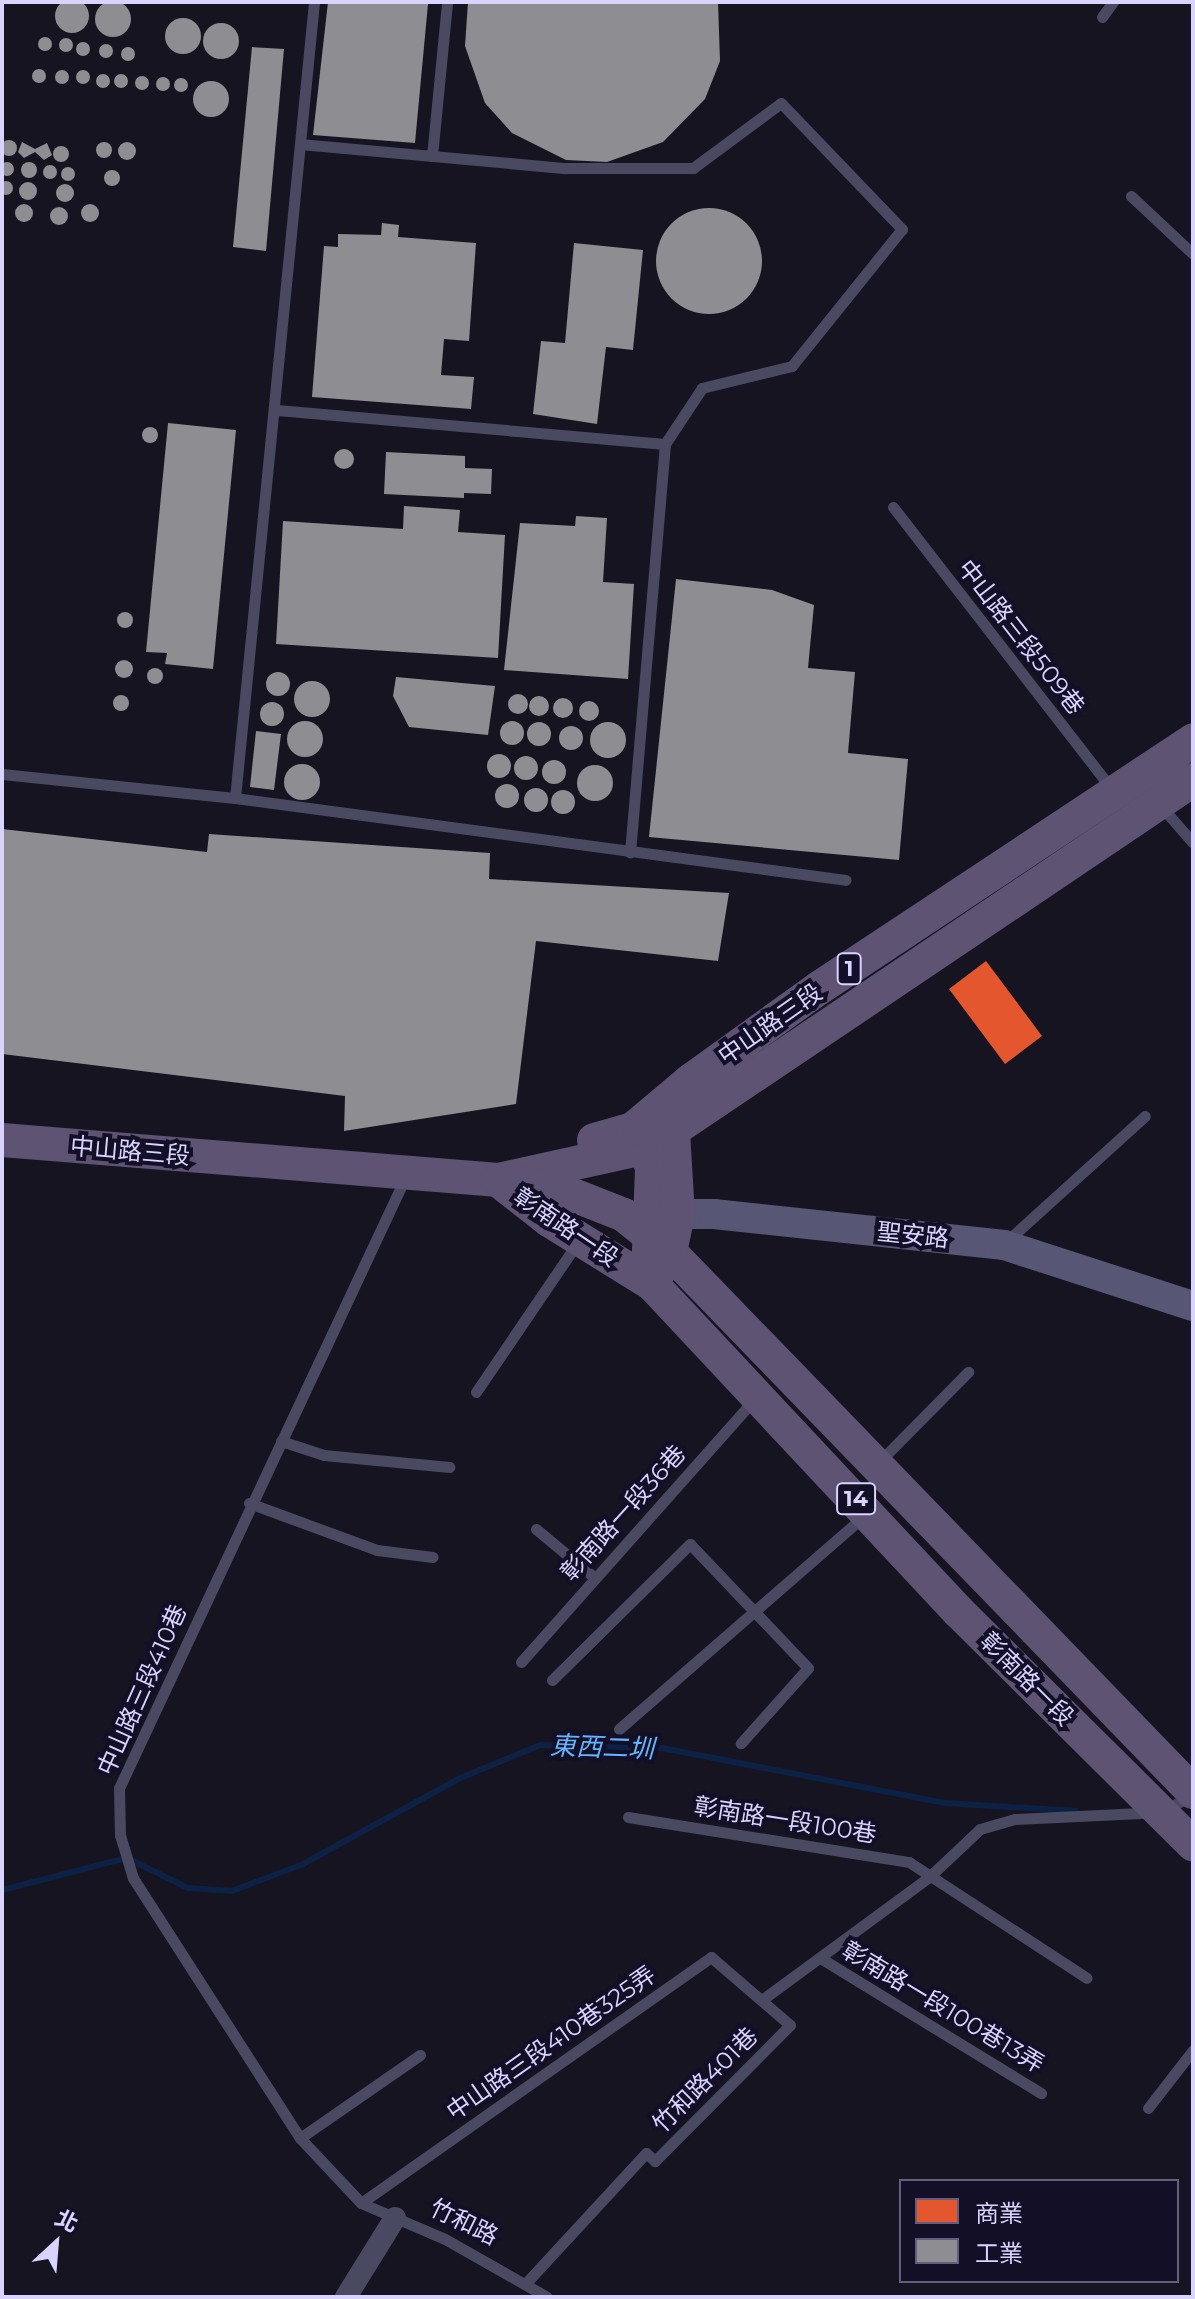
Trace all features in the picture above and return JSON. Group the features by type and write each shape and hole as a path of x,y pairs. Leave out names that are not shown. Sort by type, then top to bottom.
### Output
{"main road":[{"name":"中山路三段","path":"2,1140 498,1180 653,1130 1139,792 1193,740"},
{"name":"中山路三段","path":"1139,792 1193,780"},
{"path":"652,1284 655,1226 653,1130"},
{"name":"彰南路一段","path":"498,1180 558,1189 655,1226 875,1466 1193,1794"},
{"name":"彰南路一段","path":"498,1180 580,1239 652,1284 1024,1678 1193,1844"}],"street":[{"name":"聖安路","path":"655,1226 1004,1245 1193,1306"},
{"name":"竹和路","path":"346,2297 395,2218"}],"lane":[{"path":"235,798 277,410 314,2"},
{"path":"432,156 447,2"},
{"path":"1102,17 1113,2"},
{"path":"300,144 566,168 693,168 781,103 902,229 792,366 702,388 665,444 630,853"},
{"path":"1131,196 1193,254"},
{"path":"277,410 665,444"},
{"name":"中山路三段509巷","path":"893,507 1139,792 1193,843"},
{"path":"2,774 235,798 846,880"},
{"path":"1004,1245 1145,1116"},
{"name":"中山路三段410巷","path":"395,2218 361,2203 300,2138 133,1878 120,1835 119,1788 249,1503 407,1174"},
{"path":"476,1392 580,1239"},
{"path":"875,1466 968,1372"},
{"name":"彰南路一段36巷","path":"521,1662 758,1395"},
{"path":"281,1441 324,1455 449,1467"},
{"path":"249,1503 377,1550 433,1557"},
{"path":"619,1729 868,1512"},
{"path":"536,1529 595,1578"},
{"path":"552,1680 690,1544 808,1668 741,1743"},
{"path":"763,1999 822,1959 928,1878 980,1829 1015,1819 1162,1812 1193,1794"},
{"name":"彰南路一段100巷","path":"628,1817 909,1862 928,1878 1087,1978"},
{"name":"中山路三段410巷325弄","path":"361,2203 711,1957 763,1999"},
{"name":"彰南路一段100巷13弄","path":"822,1959 1041,2093"},
{"name":"竹和路401巷","path":"526,2283 646,2153 655,2161 790,2025 763,1999"},
{"path":"1148,2108 1193,2050"},
{"path":"300,2138 420,2055"},
{"name":"竹和路","path":"395,2218 526,2283 547,2297"}],"building: 商業":[{"path":"986,961 1042,1036 1005,1064 949,989"}],"building: 工業":[{"path":"72,-1 84,4 89,16 84,28 72,33 60,28 55,16 60,4"},
{"path":"113,1 126,6 131,19 126,32 113,37 100,32 95,19 100,6"},
{"path":"328,2 428,4 415,143 313,135"},
{"path":"468,2 718,2 720,61 705,99 663,142 607,162 566,160 512,133 485,103 465,46"},
{"path":"183,18 196,23 201,36 196,49 183,54 170,49 165,36 170,23"},
{"path":"221,23 234,28 239,41 234,54 221,59 208,54 203,41 208,28"},
{"path":"45,37 52,44 45,51 38,44"},
{"path":"66,38 73,45 66,52 59,45"},
{"path":"83,42 90,49 83,56 76,49"},
{"path":"106,44 113,51 106,58 99,51"},
{"path":"128,47 135,54 128,61 121,54"},
{"path":"252,47 284,49 266,251 233,247"},
{"path":"39,69 46,76 39,83 32,76"},
{"path":"62,70 69,77 62,84 55,77"},
{"path":"83,70 90,77 83,84 76,77"},
{"path":"103,74 110,81 103,88 96,81"},
{"path":"121,74 128,81 121,88 114,81"},
{"path":"142,76 149,83 142,90 135,83"},
{"path":"163,77 170,84 163,91 156,84"},
{"path":"181,78 188,85 181,92 174,85"},
{"path":"211,81 224,86 229,99 224,112 211,117 198,112 193,99 198,86"},
{"path":"9,140 15,142 15,154 9,156 3,154 1,148 3,142"},
{"path":"22,142 35,149 47,143 52,155 44,160 35,152 24,158 18,152"},
{"path":"101,142 107,142 112,150 110,156 101,158 96,153 96,147"},
{"path":"127,142 136,151 127,160 118,151"},
{"path":"58,146 64,146 69,154 67,160 58,162 53,157 53,151"},
{"path":"7,162 14,169 7,176 0,169"},
{"path":"26,162 32,162 37,170 35,176 26,178 21,173 21,167"},
{"path":"50,165 57,172 50,179 43,172"},
{"path":"68,167 75,174 68,181 61,174"},
{"path":"109,170 115,170 120,178 118,184 109,186 104,181 104,175"},
{"path":"6,181 13,188 6,195 -1,188"},
{"path":"28,182 37,191 28,200 19,191"},
{"path":"65,184 74,193 65,202 56,193"},
{"path":"24,204 33,213 24,222 15,213"},
{"path":"90,204 99,213 90,222 81,213"},
{"path":"59,207 68,216 59,225 50,216"},
{"path":"709,208 729,212 746,224 758,241 762,261 758,281 746,298 729,310 709,314 689,310 672,298 660,281 656,261 660,241 672,224 689,212"},
{"path":"382,223 399,225 398,237 476,243 469,341 444,339 441,375 474,377 471,409 312,397 324,246 338,247 338,234 381,235"},
{"path":"574,243 643,250 633,350 606,347 597,424 533,414 541,341 565,343"},
{"path":"168,423 236,430 213,669 165,664 167,653 146,652"},
{"path":"147,427 153,427 158,435 156,441 147,443 142,438 142,432"},
{"path":"344,449 351,452 354,459 351,466 344,469 337,466 334,459 337,452"},
{"path":"386,452 465,456 465,468 492,469 491,494 464,493 464,498 384,494"},
{"path":"404,506 460,510 458,532 505,535 498,658 276,644 283,521 403,529"},
{"path":"576,516 607,518 603,582 634,584 628,679 504,670 520,523 575,526"},
{"path":"676,579 772,590 814,605 808,668 855,672 848,753 908,759 899,860 649,837"},
{"path":"122,612 128,612 133,620 131,626 122,628 117,623 117,617"},
{"path":"124,660 133,669 124,678 115,669"},
{"path":"152,668 158,668 163,676 161,682 152,684 147,679 147,673"},
{"path":"278,672 286,676 290,684 286,692 278,696 270,692 266,684 270,676"},
{"path":"396,677 495,686 488,735 409,727 393,696"},
{"path":"312,681 325,686 330,699 325,712 312,717 299,712 294,699 299,686"},
{"path":"518,694 525,697 528,704 525,711 518,714 511,711 508,704 511,697"},
{"path":"118,695 124,695 129,703 127,709 118,711 113,706 113,700"},
{"path":"539,696 546,699 549,706 546,713 539,716 532,713 529,706 532,699"},
{"path":"563,698 570,701 573,708 570,715 563,718 556,715 553,708 556,701"},
{"path":"589,701 596,704 599,711 596,718 589,721 582,718 579,711 582,704"},
{"path":"272,702 280,706 284,714 280,722 272,726 264,722 260,714 264,706"},
{"path":"305,721 318,726 323,739 318,752 305,757 292,752 287,739 292,726"},
{"path":"512,721 520,725 524,733 520,741 512,745 504,741 500,733 504,725"},
{"path":"539,722 550,729 551,734 544,745 539,746 528,739 527,734 534,723"},
{"path":"608,722 621,727 626,740 621,753 608,758 595,753 590,740 595,727"},
{"path":"571,726 582,733 583,738 576,749 571,750 560,743 559,738 566,727"},
{"path":"256,731 281,734 274,790 250,787"},
{"path":"499,754 510,761 511,766 504,777 499,778 488,771 487,766 494,755"},
{"path":"526,756 537,763 538,768 531,779 526,780 515,773 514,768 521,757"},
{"path":"554,760 565,767 566,772 559,783 554,784 543,777 542,772 549,761"},
{"path":"302,764 315,769 320,782 315,795 302,800 289,795 284,782 289,769"},
{"path":"595,765 608,770 613,783 608,796 595,801 582,796 577,783 582,770"},
{"path":"507,784 518,791 519,796 512,807 507,808 496,801 495,796 502,785"},
{"path":"536,788 547,795 548,800 541,811 536,812 525,805 524,800 531,789"},
{"path":"563,790 571,794 575,802 571,810 563,814 555,810 551,802 555,794"},
{"path":"2,829 207,852 209,834 490,853 489,879 729,893 718,961 536,941 516,1104 344,1131 345,1096 2,1054"}],"waterway":[{"name":"東西二圳","path":"2,1890 127,1858 188,1888 232,1891 303,1864 458,1779 540,1745 662,1748 945,1803 1076,1811"}]}
